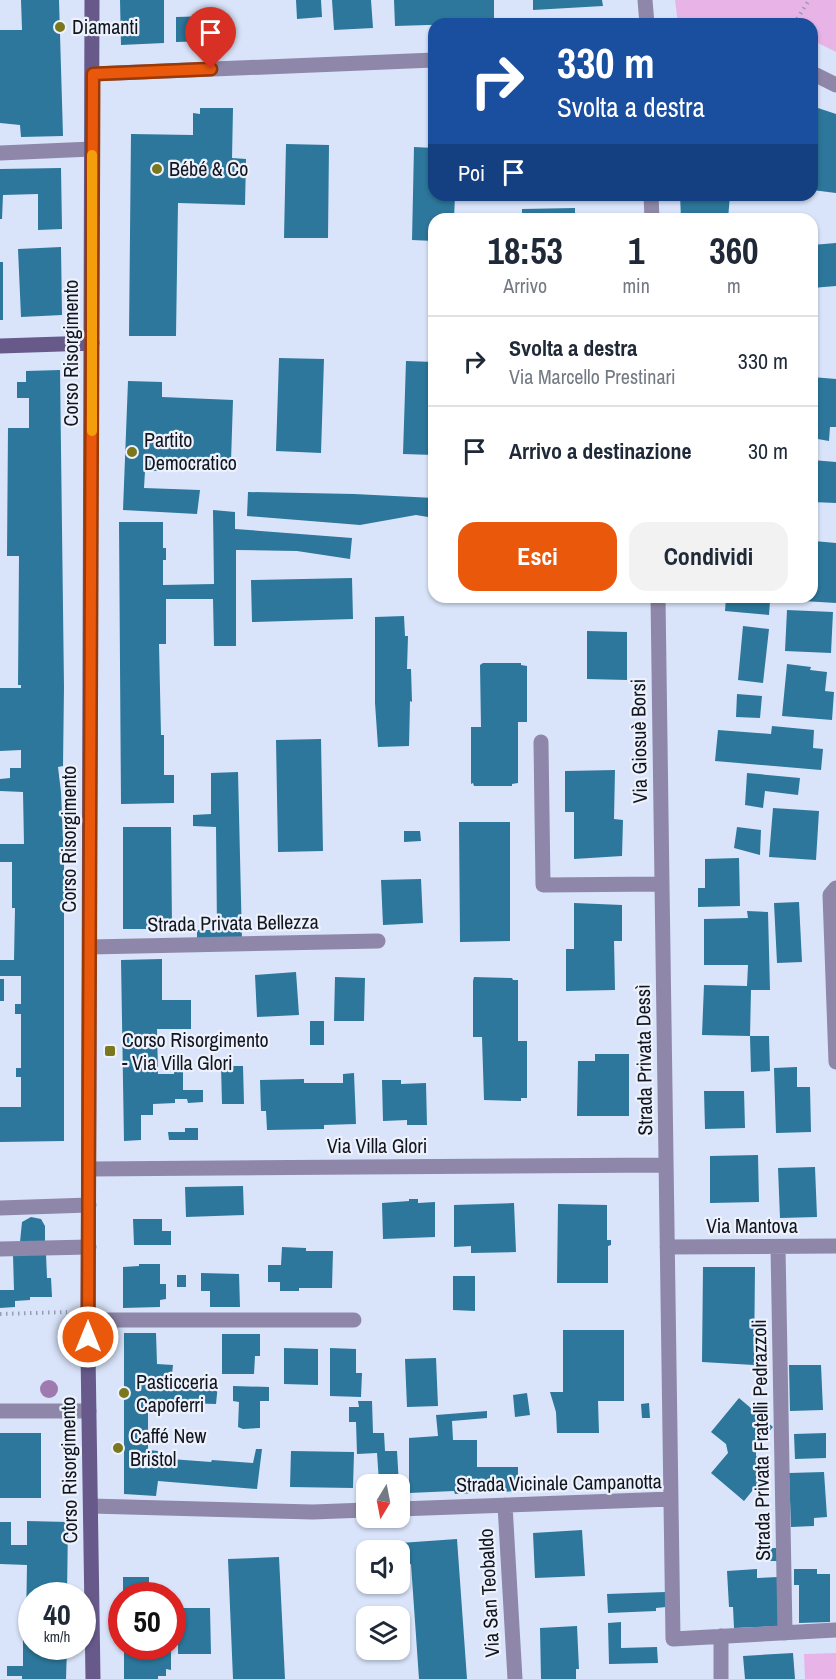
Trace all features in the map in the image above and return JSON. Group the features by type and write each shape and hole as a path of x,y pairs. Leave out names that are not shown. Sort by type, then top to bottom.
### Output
{"main road":[{"name":"Corso Risorgimento","path":"92,0 88,1320 93,1679"},
{"path":"0,346 92,343"}],"street":[{"path":"645,0 646,18"},
{"path":"93,74 428,60"},
{"path":"818,76 836,85"},
{"path":"0,153 92,149"},
{"name":"Via Giosuè Borsi","path":"658,603 662,884"},
{"path":"541,742 543,885 662,884"},
{"name":"Strada Privata Dessì","path":"662,884 671,1499"},
{"path":"836,888 830,895 836,1062"},
{"name":"Strada Privata Bellezza","path":"90,947 378,941"},
{"name":"Via Villa Glori","path":"89,1169 666,1165"},
{"path":"0,1208 89,1205"},
{"name":"Via Mantova","path":"667,1247 836,1246"},
{"path":"0,1249 89,1247"},
{"name":"Strada Privata Fratelli Pedrazzoli","path":"778,1247 785,1633"},
{"path":"88,1320 354,1320"},
{"path":"0,1411 89,1411"},
{"name":"Strada Vicinale Campanotta","path":"410,1509 671,1499 673,1639 836,1630"},
{"name":"Via San Teobaldo","path":"505,1505 516,1679"},
{"path":"91,1506 313,1512 356,1510"},
{"path":"721,1636 721,1679"}],"path":[{"path":"798,18 809,0"},
{"path":"0,1314 67,1312"}],"shaded area":[{"path":"675,0 836,0 836,52 818,43 818,18 677,18"},
{"path":"836,1653 836,1679 805,1679 804,1654"}],"building":[{"path":"21,0 59,0 63,136 21,137 20,125 0,123 0,30 22,30"},
{"path":"120,0 164,0 164,43 121,45"},
{"path":"296,0 321,0 322,17 297,19"},
{"path":"332,0 371,0 373,28 334,30"},
{"path":"394,0 494,0 494,18 428,18 428,25 395,26"},
{"path":"533,0 602,0 603,6 533,10"},
{"path":"212,16 212,41 176,42 176,17"},
{"path":"200,108 233,108 232,158 246,159 245,205 178,203 176,336 129,336 131,134 193,135 193,113 200,114"},
{"path":"818,108 836,114 836,193 818,191"},
{"path":"286,144 329,145 328,238 284,238"},
{"path":"414,147 428,148 428,201 455,201 454,213 428,213 428,241 412,240"},
{"path":"61,168 62,229 38,230 38,194 3,195 2,219 0,219 0,169"},
{"path":"680,201 730,201 728,213 681,213"},
{"path":"575,208 575,213 522,213 522,209"},
{"path":"836,243 836,286 818,288 818,244"},
{"path":"61,247 62,315 21,317 18,249"},
{"path":"0,262 3,262 3,320 0,320"},
{"path":"279,358 324,359 321,453 276,451"},
{"path":"406,361 428,362 428,455 403,454"},
{"path":"60,370 64,687 63,766 58,767 64,862 64,1141 0,1142 0,1107 21,1107 21,1077 16,1077 16,1068 21,1068 21,1014 15,1014 15,1004 21,1004 21,976 0,976 0,960 14,960 15,908 12,908 12,862 0,862 0,844 24,844 23,792 0,791 0,779 10,778 10,768 21,768 21,750 0,751 0,688 21,688 21,685 18,685 19,556 7,556 8,428 29,428 29,398 17,398 17,382 26,382 26,371"},
{"path":"818,378 836,379 836,427 830,427 829,441 818,439"},
{"path":"128,381 162,382 162,397 233,400 231,461 203,461 203,464 161,463 160,471 145,471 144,488 200,490 197,514 123,510"},
{"path":"818,460 836,462 836,503 818,502"},
{"path":"248,492 428,498 428,517 416,515 360,525 247,516"},
{"path":"213,510 235,512 235,529 352,538 350,559 297,551 236,550 236,646 214,646 213,599 166,599 166,644 159,644 161,735 164,735 164,775 174,775 174,803 121,804 119,522 163,522 163,548 166,548 166,560 163,560 163,585 214,584"},
{"path":"818,541 836,543 836,603 818,602"},
{"path":"352,578 353,619 252,622 251,580"},
{"path":"726,603 770,603 769,615 725,611"},
{"path":"787,610 833,612 831,653 785,651"},
{"path":"404,616 405,636 408,636 407,669 411,669 412,702 410,701 409,746 378,747 375,703 375,617"},
{"path":"743,626 769,629 763,683 738,680"},
{"path":"587,631 627,632 627,680 587,679"},
{"path":"483,663 521,663 527,666 527,722 518,722 518,783 512,786 474,786 473,783 471,784 471,727 481,727 480,665"},
{"path":"787,664 827,672 825,691 834,692 832,720 782,716"},
{"path":"737,694 762,696 760,718 736,717"},
{"path":"772,726 814,730 813,748 823,749 821,770 715,761 718,730 771,734"},
{"path":"321,739 323,851 278,852 276,740"},
{"path":"615,770 614,819 623,820 622,856 574,859 574,812 565,812 565,771"},
{"path":"238,772 242,941 197,941 197,930 217,930 216,827 193,826 193,815 211,814 211,773"},
{"path":"747,773 800,778 798,795 765,791 763,808 745,805"},
{"path":"773,808 819,811 816,860 769,857"},
{"path":"459,822 510,822 510,941 460,942"},
{"path":"123,827 171,827 172,929 123,929"},
{"path":"737,827 761,830 760,855 734,848"},
{"path":"404,831 420,831 421,841 404,842"},
{"path":"739,858 740,906 698,907 698,888 705,888 705,859"},
{"path":"421,879 423,923 383,925 381,880"},
{"path":"799,902 802,962 777,963 774,903"},
{"path":"574,903 622,905 622,941 614,941 615,990 566,991 566,949 574,949"},
{"path":"747,911 768,912 770,990 751,990 750,1036 702,1035 704,985 747,986 748,965 704,965 704,919 748,918"},
{"path":"162,959 162,1000 191,1000 191,1029 157,1029 158,1074 174,1074 174,1061 183,1061 183,1090 203,1090 203,1102 188,1103 187,1099 175,1099 175,1103 153,1104 153,1115 141,1115 141,1140 124,1141 121,960"},
{"path":"296,972 299,1015 257,1017 255,975"},
{"path":"335,977 365,978 364,1021 334,1021"},
{"path":"474,977 518,980 518,1041 527,1041 527,1098 521,1098 521,1101 484,1100 482,1037 473,1037"},
{"path":"0,979 4,979 4,1001 0,1001"},
{"path":"310,1021 324,1021 324,1045 310,1045"},
{"path":"750,1036 769,1036 770,1071 751,1072"},
{"path":"595,1054 629,1054 629,1116 577,1116 578,1061 595,1061"},
{"path":"221,1066 243,1066 244,1104 222,1104"},
{"path":"797,1067 797,1087 810,1087 811,1132 776,1133 774,1068"},
{"path":"354,1073 356,1124 324,1125 324,1129 267,1130 266,1111 261,1111 260,1080 304,1079 304,1083 343,1083 343,1074"},
{"path":"382,1080 401,1080 401,1084 426,1083 427,1125 407,1125 407,1120 383,1121"},
{"path":"704,1091 744,1091 745,1128 705,1129"},
{"path":"185,1128 198,1128 198,1140 169,1140 168,1132 185,1132"},
{"path":"758,1155 759,1202 710,1203 710,1156"},
{"path":"815,1167 817,1217 780,1218 778,1168"},
{"path":"243,1186 244,1215 186,1217 185,1187"},
{"path":"409,1199 418,1199 418,1203 435,1202 435,1237 383,1239 382,1203 409,1201"},
{"path":"514,1203 516,1252 471,1253 471,1246 454,1247 454,1205"},
{"path":"558,1204 607,1205 607,1240 611,1240 611,1245 608,1246 608,1283 557,1283"},
{"path":"31,1217 41,1219 45,1226 45,1242 20,1242 22,1222"},
{"path":"133,1219 162,1219 162,1231 171,1231 171,1245 134,1245"},
{"path":"282,1247 306,1248 306,1251 333,1251 332,1288 299,1288 299,1291 280,1291 280,1282 268,1282 268,1265 281,1265"},
{"path":"46,1254 47,1278 51,1278 52,1297 30,1297 30,1300 15,1301 15,1307 0,1308 0,1290 14,1290 13,1255"},
{"path":"139,1264 160,1264 160,1284 166,1284 166,1299 160,1300 160,1307 123,1308 123,1267 139,1266"},
{"path":"703,1267 755,1267 754,1365 702,1362"},
{"path":"201,1273 239,1274 240,1307 210,1307 210,1291 201,1291"},
{"path":"177,1275 186,1275 186,1287 177,1287"},
{"path":"453,1276 475,1276 475,1311 453,1310"},
{"path":"563,1330 624,1330 624,1401 598,1401 599,1433 557,1433 556,1412 550,1392 563,1392"},
{"path":"124,1333 156,1333 157,1364 173,1365 171,1384 218,1384 216,1404 148,1402 148,1450 158,1451 157,1458 253,1463 256,1449 262,1449 257,1489 158,1481 156,1496 124,1494"},
{"path":"222,1334 260,1334 260,1356 255,1356 254,1374 222,1374"},
{"path":"284,1348 318,1349 318,1385 284,1384"},
{"path":"330,1348 356,1349 356,1373 362,1373 361,1397 330,1396"},
{"path":"436,1358 438,1406 407,1407 405,1359"},
{"path":"789,1365 821,1365 823,1410 790,1411"},
{"path":"233,1386 269,1387 269,1401 260,1401 260,1428 238,1427 239,1402 233,1401"},
{"path":"527,1393 530,1415 515,1417 513,1395"},
{"path":"739,1398 773,1427 758,1444 756,1450 756,1456 771,1468 744,1501 711,1473 728,1453 726,1444 711,1432"},
{"path":"358,1401 372,1401 373,1433 384,1433 385,1451 397,1451 398,1474 378,1474 377,1453 357,1454 356,1422 349,1422 349,1407 359,1407"},
{"path":"649,1403 650,1418 642,1418 641,1404"},
{"path":"487,1411 487,1418 452,1421 453,1440 477,1440 477,1467 518,1467 518,1491 455,1494 454,1491 410,1493 409,1438 438,1436 436,1415"},
{"path":"0,1433 41,1433 41,1498 0,1498"},
{"path":"826,1433 826,1458 795,1459 794,1434"},
{"path":"291,1451 354,1452 353,1488 290,1487"},
{"path":"824,1472 827,1517 814,1518 814,1526 791,1527 789,1473"},
{"path":"27,1521 68,1522 67,1582 27,1582 27,1565 0,1564 0,1522 11,1522 11,1545 27,1545"},
{"path":"582,1530 585,1576 535,1578 533,1533"},
{"path":"457,1539 467,1679 419,1679 410,1542"},
{"path":"757,1548 781,1548 782,1561 757,1561"},
{"path":"279,1557 285,1679 233,1679 228,1559"},
{"path":"757,1569 757,1578 778,1577 781,1626 734,1628 733,1607 729,1607 727,1571"},
{"path":"794,1569 817,1569 817,1574 830,1574 830,1622 799,1623 799,1585 794,1585"},
{"path":"123,1577 149,1577 149,1582 123,1582"},
{"path":"666,1592 666,1607 656,1608 656,1611 608,1613 607,1594"},
{"path":"186,1608 210,1608 211,1654 186,1654"},
{"path":"621,1622 621,1648 657,1647 658,1663 609,1664 608,1623"},
{"path":"577,1626 579,1669 576,1669 576,1679 541,1679 540,1628"},
{"path":"793,1653 795,1679 745,1679 743,1656"},
{"path":"23,1660 67,1660 66,1679 22,1679 22,1676 7,1676 7,1666 23,1666"},
{"path":"124,1660 171,1660 171,1670 166,1669 166,1676 158,1676 158,1679 124,1679"}],"slow traffic":[{"path":"92,155 92,431"}],"place":[{"name":"Diamanti","path":"60,27"},
{"name":"Bébé & Co","path":"157,169"},
{"name":"Partito Democratico","path":"132,452"},
{"name":"Corso Risorgimento - Via Villa Glori","path":"110,1051"},
{"name":"Pasticceria Capoferri","path":"124,1393"},
{"name":"Caffé New Bristol","path":"118,1448"}],"route":[{"path":"88,1337 93,74 211,69"}]}
